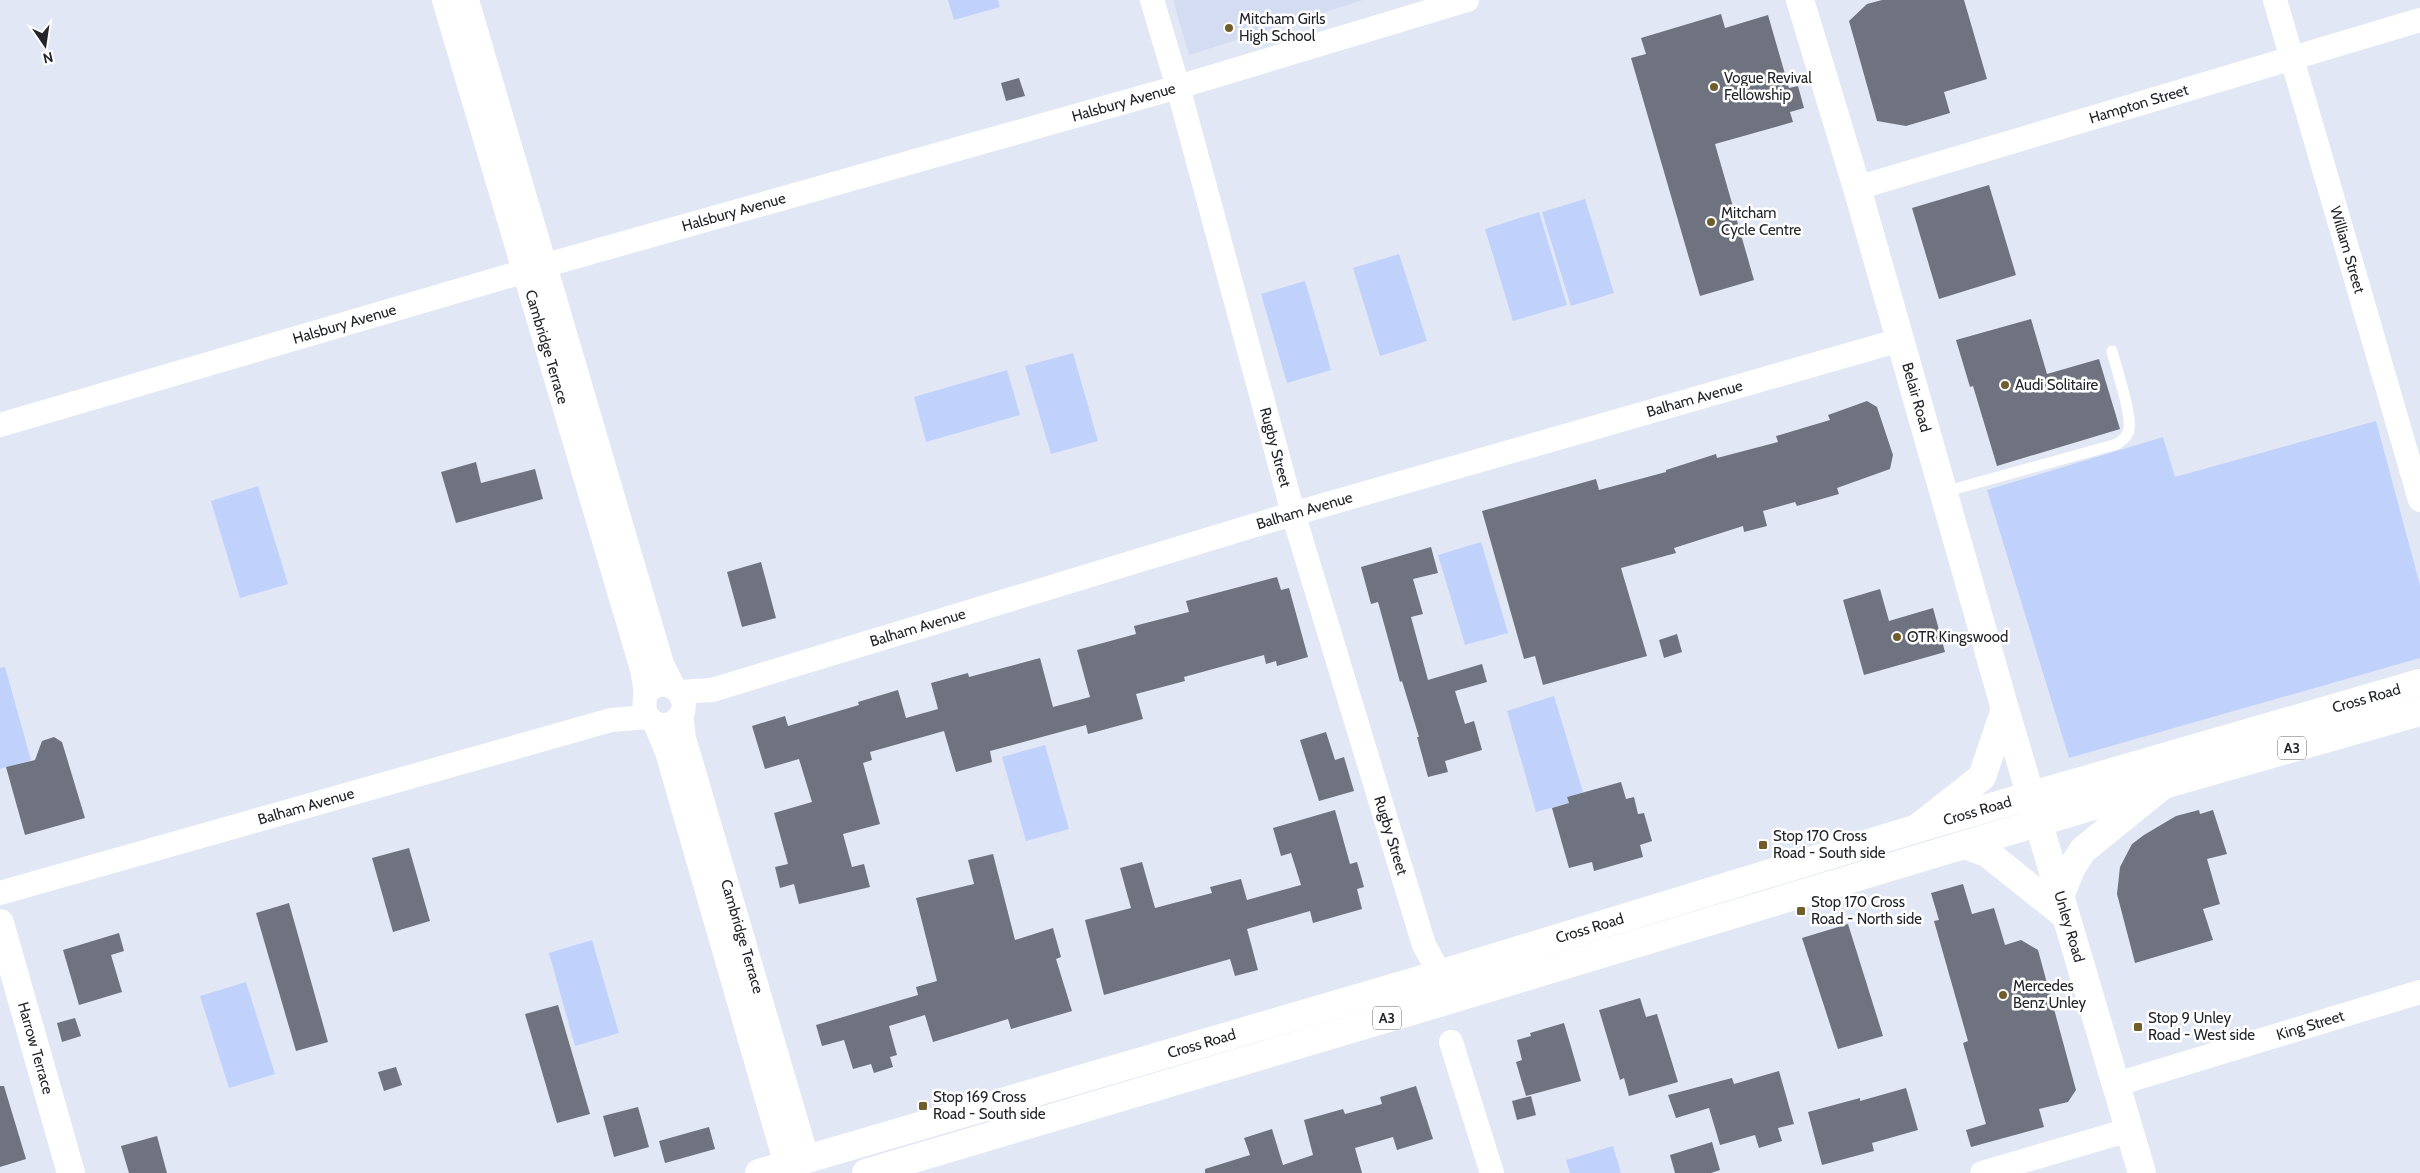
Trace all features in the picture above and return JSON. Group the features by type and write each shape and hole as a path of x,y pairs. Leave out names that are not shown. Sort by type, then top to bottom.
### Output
{"main road":[{"name":"Belair Road","path":"1800,0 1857,188 2031,796"},
{"name":"Cross Road","path":"759,1173 798,1167 1915,829 2420,683"},
{"path":"1915,829 1982,777 2005,709"},
{"name":"Cross Road","path":"866,1173 2163,785 2420,712"},
{"path":"1964,845 1987,853 2063,906 2072,867 2084,850 2163,785"},
{"name":"Unley Road","path":"2031,796 2142,1173"},
{"name":"Harrow Terrace","path":"0,923 71,1173"}],"street":[{"name":"Cambridge Terrace","path":"444,0 481,88 510,145 546,265 579,419"},
{"name":"Cambridge Terrace","path":"467,0 481,88 488,151 523,272 579,419 618,551 662,664 679,700 688,788 798,1167"},
{"name":"Rugby Street","path":"1152,0 1178,87 1293,513 1424,945 1440,974"},
{"name":"Halsbury Avenue","path":"0,425 546,265 1178,87 1467,0"},
{"name":"William Street","path":"2275,0 2420,500"},
{"name":"Hampton Street","path":"1857,188 2420,20"},
{"path":"488,151 510,145"},
{"name":"Balham Avenue","path":"0,893 648,709 654,686 679,700 1293,513 1900,340"},
{"name":"Cambridge Terrace","path":"618,551 642,669 648,709 667,752 688,788"},
{"path":"648,709 667,725 678,719 679,700"},
{"name":"King Street","path":"2116,1084 2420,992"},
{"path":"1451,1042 1492,1173"},
{"path":"1982,1173 2129,1130"}],"lane":[{"path":"1944,492 2117,444 2123,440 2128,432 2129,419 2112,351"}],"shaded area":[{"path":"948,0 998,0 1000,7 954,20"},
{"name":"Mitcham Girls High School","path":"1173,0 1363,0 1189,55"},
{"path":"1585,199 1614,293 1571,306 1542,212"},
{"path":"1539,212 1567,305 1513,321 1485,229"},
{"path":"1399,254 1427,341 1380,356 1353,268"},
{"path":"1305,281 1331,370 1287,383 1261,294"},
{"path":"1073,353 1098,441 1051,454 1025,366"},
{"path":"1007,370 1020,415 926,442 914,397"},
{"path":"2376,421 2420,585 2420,658 2069,758 1987,490 2163,437 2175,477"},
{"path":"258,486 288,584 240,598 211,501"},
{"path":"1481,542 1508,633 1465,645 1438,555"},
{"path":"5,667 31,760 0,769 0,668"},
{"path":"1554,696 1583,792 1567,797 1569,803 1536,812 1507,711"},
{"path":"1045,745 1069,829 1026,841 1002,757"},
{"path":"592,940 619,1033 575,1046 549,953"},
{"path":"246,982 275,1074 229,1088 200,996"},
{"path":"1613,1146 1621,1173 1570,1173 1566,1160"}],"building":[{"path":"1882,0 1964,0 1987,79 1944,92 1950,113 1906,126 1877,121 1849,21 1867,4"},
{"name":"Vogue Revival Fellowship","path":"1721,14 1725,28 1768,15 1789,88 1798,86 1804,108 1790,112 1793,122 1715,144 1754,280 1700,296 1631,58 1646,54 1641,38"},
{"path":"1019,78 1025,96 1006,101 1001,83"},
{"path":"1989,185 2016,275 1939,299 1912,208"},
{"path":"2031,319 2047,374 2099,359 2120,429 1997,466 1973,386 1970,387 1956,340"},
{"path":"1867,401 1877,407 1893,455 1890,469 1837,488 1839,494 1797,506 1795,502 1763,511 1767,526 1744,532 1743,526 1674,548 1676,553 1621,568 1647,656 1543,685 1535,656 1524,659 1482,511 1596,479 1599,490 1666,472 1666,470 1716,454 1717,458 1778,442 1776,436 1830,420 1828,415"},
{"path":"476,462 481,483 535,469 543,499 456,523 441,472"},
{"path":"1431,547 1438,573 1413,579 1423,614 1411,617 1428,680 1482,664 1487,682 1455,691 1465,724 1474,721 1482,750 1445,761 1448,772 1428,777 1417,737 1419,737 1402,681 1400,682 1378,602 1371,604 1361,567"},
{"path":"761,562 776,618 742,627 727,572"},
{"path":"1277,577 1281,590 1289,588 1308,657 1277,666 1276,661 1266,664 1264,655 1184,677 1185,681 1136,694 1143,719 1088,734 1086,725 990,751 992,762 956,772 944,731 870,752 872,760 863,763 880,824 843,834 852,867 864,864 870,887 799,904 794,884 780,888 775,867 788,864 774,813 812,802 799,759 765,769 752,726 785,716 788,726 859,705 858,702 898,690 906,718 938,709 931,683 968,673 969,677 1040,658 1053,707 1090,697 1077,650 1136,634 1134,626 1189,612 1186,601"},
{"name":"OTR Kingswood","path":"1880,589 1889,621 1933,608 1945,652 1864,675 1843,600"},
{"path":"1677,634 1682,652 1664,658 1659,640"},
{"path":"1326,732 1335,760 1344,757 1354,791 1319,801 1300,740"},
{"path":"54,737 62,742 85,818 25,835 6,767 35,760 42,741"},
{"path":"1621,782 1626,799 1634,797 1638,814 1644,813 1652,841 1640,845 1643,857 1594,871 1592,862 1569,868 1552,808 1569,803 1567,797"},
{"path":"1335,810 1350,864 1357,862 1364,887 1357,889 1362,909 1313,923 1310,911 1247,929 1258,970 1235,976 1230,959 1104,995 1085,920 1131,908 1120,868 1142,862 1155,908 1212,893 1210,887 1241,879 1247,900 1301,885 1291,853 1281,856 1273,828"},
{"path":"2199,810 2200,814 2213,810 2227,854 2207,859 2220,904 2203,909 2213,940 2135,963 2117,894 2120,867 2132,844 2144,835 2176,816"},
{"path":"409,848 430,921 393,932 372,858"},
{"path":"993,854 1015,940 1053,928 1061,957 1056,959 1072,1011 1011,1029 1008,1019 933,1042 925,1015 889,1026 897,1055 890,1057 893,1067 874,1073 871,1064 853,1069 844,1040 822,1046 816,1025 918,995 916,987 937,981 916,898 974,884 968,860"},
{"name":"Mercedes Benz Unley","path":"1963,884 1972,914 1994,908 2005,945 2021,940 2038,950 2076,1090 2068,1102 2039,1109 2044,1127 1971,1147 1966,1130 1986,1124 1963,1043 1968,1041 1934,921 1939,920 1931,893"},
{"path":"289,903 328,1042 296,1051 256,913"},
{"path":"1848,924 1883,1036 1838,1049 1802,938"},
{"path":"119,933 124,951 111,955 122,992 79,1005 63,950"},
{"path":"1640,998 1646,1017 1657,1014 1678,1082 1629,1096 1624,1078 1620,1080 1599,1010"},
{"path":"558,1005 590,1114 557,1123 525,1014"},
{"path":"75,1018 81,1036 62,1042 57,1023"},
{"path":"1564,1023 1581,1081 1526,1096 1516,1062 1522,1060 1517,1040 1531,1036 1530,1033"},
{"path":"396,1067 402,1085 384,1091 378,1072"},
{"path":"1779,1071 1794,1124 1778,1128 1782,1141 1759,1148 1755,1135 1720,1145 1709,1108 1676,1118 1668,1095 1732,1078 1734,1084"},
{"path":"0,1086 4,1086 26,1159 0,1167"},
{"path":"1416,1086 1433,1139 1397,1150 1393,1137 1355,1148 1362,1173 1205,1173 1205,1169 1250,1155 1244,1138 1272,1129 1283,1165 1313,1155 1304,1120 1343,1109 1345,1114 1382,1104 1380,1097"},
{"path":"1906,1088 1918,1130 1872,1143 1874,1151 1822,1165 1808,1112 1860,1098 1860,1101"},
{"path":"1531,1096 1536,1115 1517,1120 1512,1101"},
{"path":"638,1107 649,1147 614,1157 603,1116"},
{"path":"709,1127 715,1149 665,1163 659,1141"},
{"path":"157,1136 167,1173 129,1173 121,1146"},
{"path":"1712,1142 1720,1170 1711,1173 1675,1173 1670,1155"}],"place":[{"name":"Mitcham Girls High School","path":"1229,28"},
{"name":"Vogue Revival Fellowship","path":"1714,87"},
{"name":"Mitcham Cycle Centre","path":"1711,222"},
{"name":"Audi Solitaire","path":"2005,385"},
{"name":"OTR Kingswood","path":"1897,637"},
{"name":"Stop 170 Cross Road - South side","path":"1763,845"},
{"name":"Stop 170 Cross Road - North side","path":"1801,911"},
{"name":"Mercedes Benz Unley","path":"2003,995"},
{"name":"Stop 9 Unley Road - West side","path":"2138,1027"},
{"name":"Stop 169 Cross Road - South side","path":"923,1106"}]}
